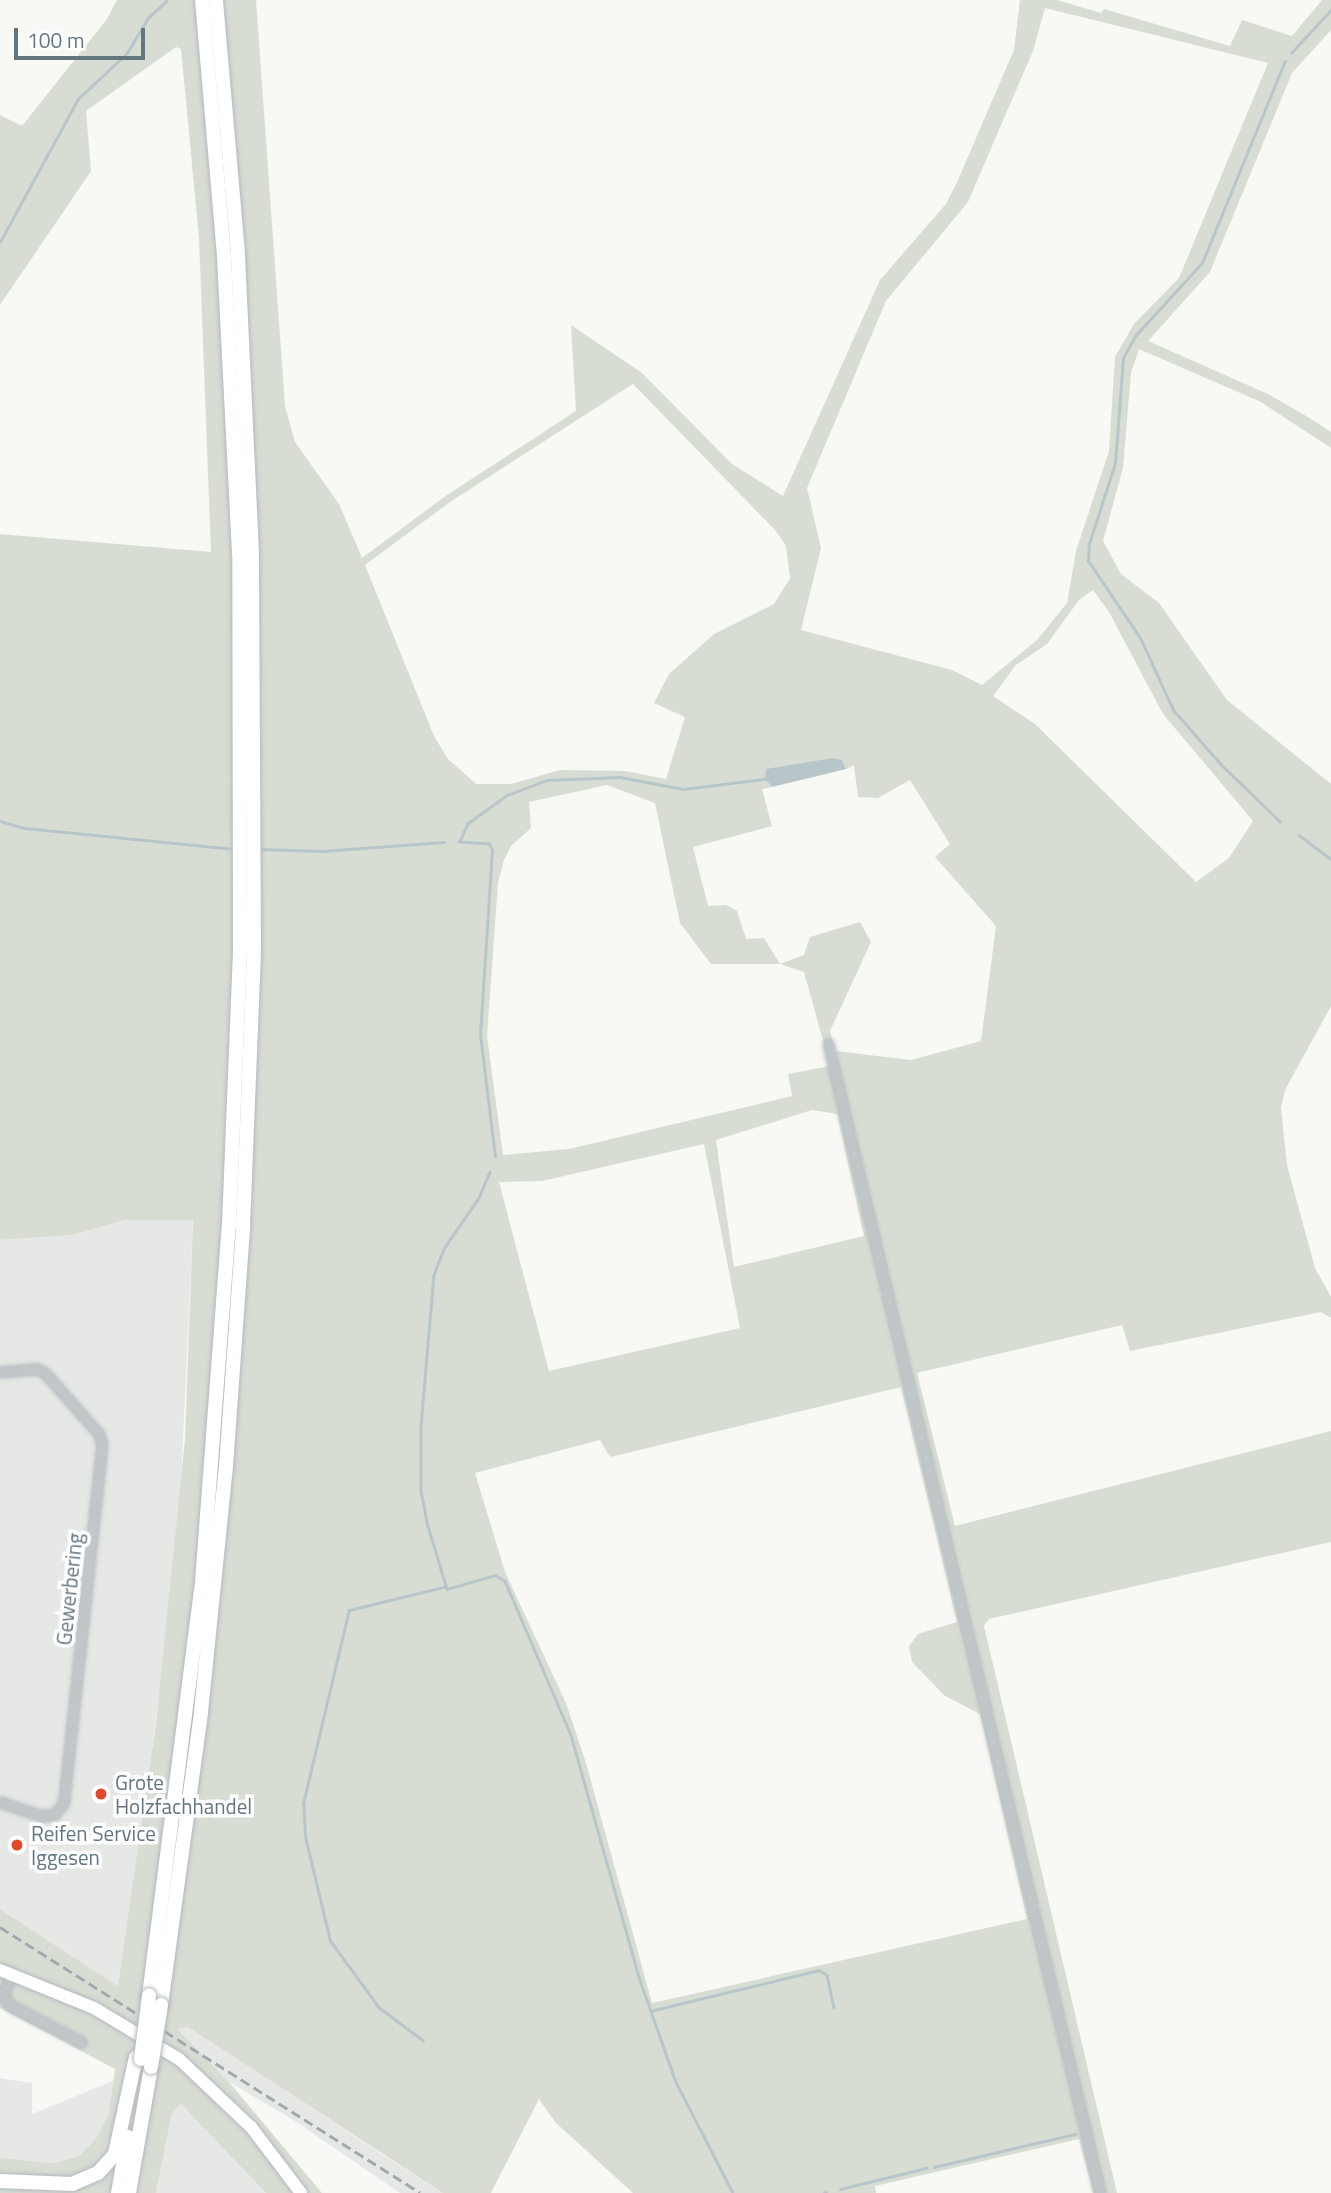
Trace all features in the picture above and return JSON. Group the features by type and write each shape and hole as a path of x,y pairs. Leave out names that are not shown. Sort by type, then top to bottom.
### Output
{"highway":[{"path":"202,0 245,553"},
{"path":"0,2182 72,2184 98,2173 115,2154 142,2061 155,2000 206,1540 247,948 245,553 238,253 216,0"},
{"path":"127,2193 142,2061"},
{"path":"0,2182 20,2193"}],"main road":[{"path":"5,1972 93,2008 179,2059 251,2127 301,2193"}],"street":[{"path":"828,1044 1100,2193"},
{"name":"Gewerbering","path":"0,1372 37,1369 46,1373 99,1434 102,1444 64,1802 55,1814 42,1816 0,1802"},
{"path":"5,1972 2,1994 12,2006 81,2042"}],"shaded area":[{"path":"117,0 256,0 285,406 295,442 339,504 362,558 447,495 576,411 571,325 642,373 732,464 783,496 880,280 946,204 958,180 1014,50 1020,0 1057,0 1101,13 1104,9 1230,46 1242,20 1292,36 1322,0 1331,0 1331,30 1292,73 1210,272 1148,341 1268,394 1308,417 1331,432 1331,448 1261,402 1139,349 1131,373 1123,468 1103,541 1121,574 1159,603 1227,700 1331,784 1331,1006 1285,1090 1281,1108 1287,1165 1315,1268 1331,1297 1331,1318 1321,1312 1130,1351 1122,1325 917,1373 955,1526 1331,1431 1331,1542 989,1619 984,1626 1117,2193 1093,2193 1079,2139 875,2186 876,2193 633,2193 556,2123 539,2099 491,2193 443,2193 188,2027 177,2029 229,2082 322,2193 266,2193 181,2104 172,2113 156,2193 0,2193 0,2158 54,2163 79,2156 96,2139 108,2116 115,2069 0,2008 0,1909 118,1986 156,1723 185,1439 193,1220 125,1220 73,1235 0,1240 0,534 211,552 199,238 181,49 176,47 86,111 91,171 0,305 0,115 22,126 107,19","holes":["1045,8 1268,63 1179,278 1134,324 1115,357 1109,451 1076,551 1067,603 1037,640 982,685 952,670 801,630 821,548 807,488 886,301 968,202 1033,51","633,384 776,531 786,546 790,578 774,604 714,634 669,674 654,703 685,717 666,779 626,771 560,770 511,784 476,784 448,759 434,736 365,565 450,502","1093,590 1109,612 1163,714 1253,821 1229,858 1196,882 1035,724 993,696 1016,665 1047,644 1079,600","842,760 846,769 854,765 858,797 878,798 910,780 950,844 935,857 996,926 981,1041 911,1060 835,1051 830,1031 871,942 860,922 810,937 804,955 780,964 764,938 746,939 737,911 726,905 708,906 693,847 772,826 762,789 772,787 765,779","607,785 655,803 680,923 711,964 780,964 804,972 830,1066 788,1074 792,1096 569,1149 503,1155 487,1036 498,883 511,846 531,828 529,802","812,1110 837,1114 864,1236 734,1267 716,1140","704,1144 740,1328 549,1371 499,1182 542,1181","901,1387 957,1622 918,1634 909,1646 912,1662 945,1696 980,1714 1027,1919 652,2003 586,1763 566,1703 505,1572 475,1473 600,1440 610,1457"]},
{"path":"833,758 842,760 846,769 772,787 765,779 766,769"},
{"path":"125,1220 193,1220 179,1528 139,1856 118,1986 0,1909 0,1240 73,1235"},
{"path":"188,2026 443,2193 400,2193 292,2119 229,2082 176,2029"},
{"path":"0,2078 32,2083 32,2114 113,2081 108,2116 97,2139 79,2156 54,2163 0,2158"},
{"path":"181,2103 266,2193 156,2193 172,2113"}],"waterway":[{"path":"0,242 78,99 127,53 148,18 166,1"},
{"path":"1291,53 1331,10"},
{"path":"1280,822 1221,765 1173,710 1140,638 1088,561 1089,544 1115,463 1123,358 1135,336 1202,263 1285,61"},
{"path":"495,1157 480,1035 492,850 489,844 459,842 468,823 507,795 547,780 620,777 683,789 765,779"},
{"path":"0,821 25,828 234,849"},
{"path":"1299,835 1331,859"},
{"path":"258,849 322,851 444,842"},
{"path":"490,1172 479,1198 444,1249 434,1275 421,1426 421,1491 428,1526 447,1589 495,1575 505,1581 571,1735 640,1980 676,2082 733,2193"},
{"path":"423,2041 379,2008 330,1941 305,1837 303,1804 349,1610 444,1587"},
{"path":"650,2011 819,1970 827,1975 834,2007"},
{"path":"934,2167 1075,2134"},
{"path":"840,2189 926,2168"}],"railway":[{"path":"0,1927 420,2193"}],"place":[{"name":"Grote Holzfachhandel","path":"101,1794"},
{"name":"Reifen Service Iggesen","path":"17,1845"}]}
